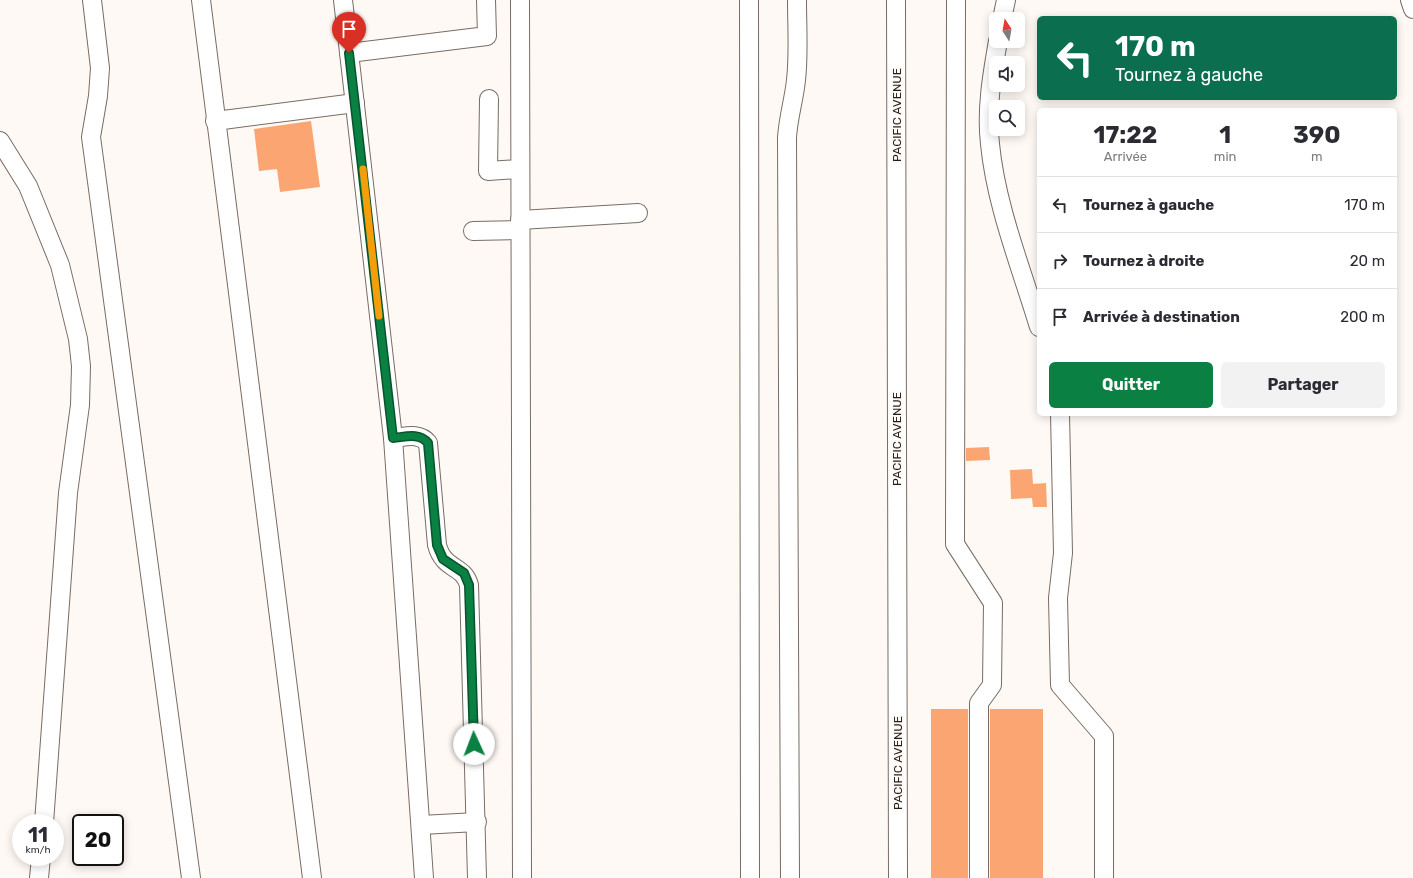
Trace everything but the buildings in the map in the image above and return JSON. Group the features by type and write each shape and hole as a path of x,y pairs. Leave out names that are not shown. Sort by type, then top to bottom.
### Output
{"street":[{"path":"92,0 100,75 91,137 191,878"},
{"path":"201,0 215,121 312,878"},
{"path":"343,0 393,438 424,878"},
{"path":"349,53 487,36 486,0"},
{"path":"520,0 522,878"},
{"path":"749,0 750,878"},
{"path":"790,878 787,138 788,122 795,92 797,68 797,0"},
{"name":"PACIFIC AVENUE","path":"896,0 898,878"},
{"path":"956,0 955,544 992,603 992,685 979,703 979,878"},
{"path":"1003,12 1006,0"},
{"path":"1410,0 1413,9"},
{"path":"997,48 989,120 993,171 1037,320"},
{"path":"489,99 488,171 520,169"},
{"path":"215,121 355,103"},
{"path":"0,141 28,186 60,265 78,339 81,366 80,405 68,493 45,814"},
{"path":"474,231 638,213"},
{"path":"1060,416 1063,553 1058,598 1060,685 1104,736 1104,878"},
{"path":"393,438 421,436 428,443 437,545 443,559 464,573 469,585 478,878"},
{"path":"421,825 477,822"},
{"path":"39,878 40,866"}],"slow traffic":[{"path":"363,169 379,316"}],"route":[{"path":"349,53 393,438 421,436 428,443 437,545 439,552 446,563 464,573 468,581 470,589 474,744"}]}
